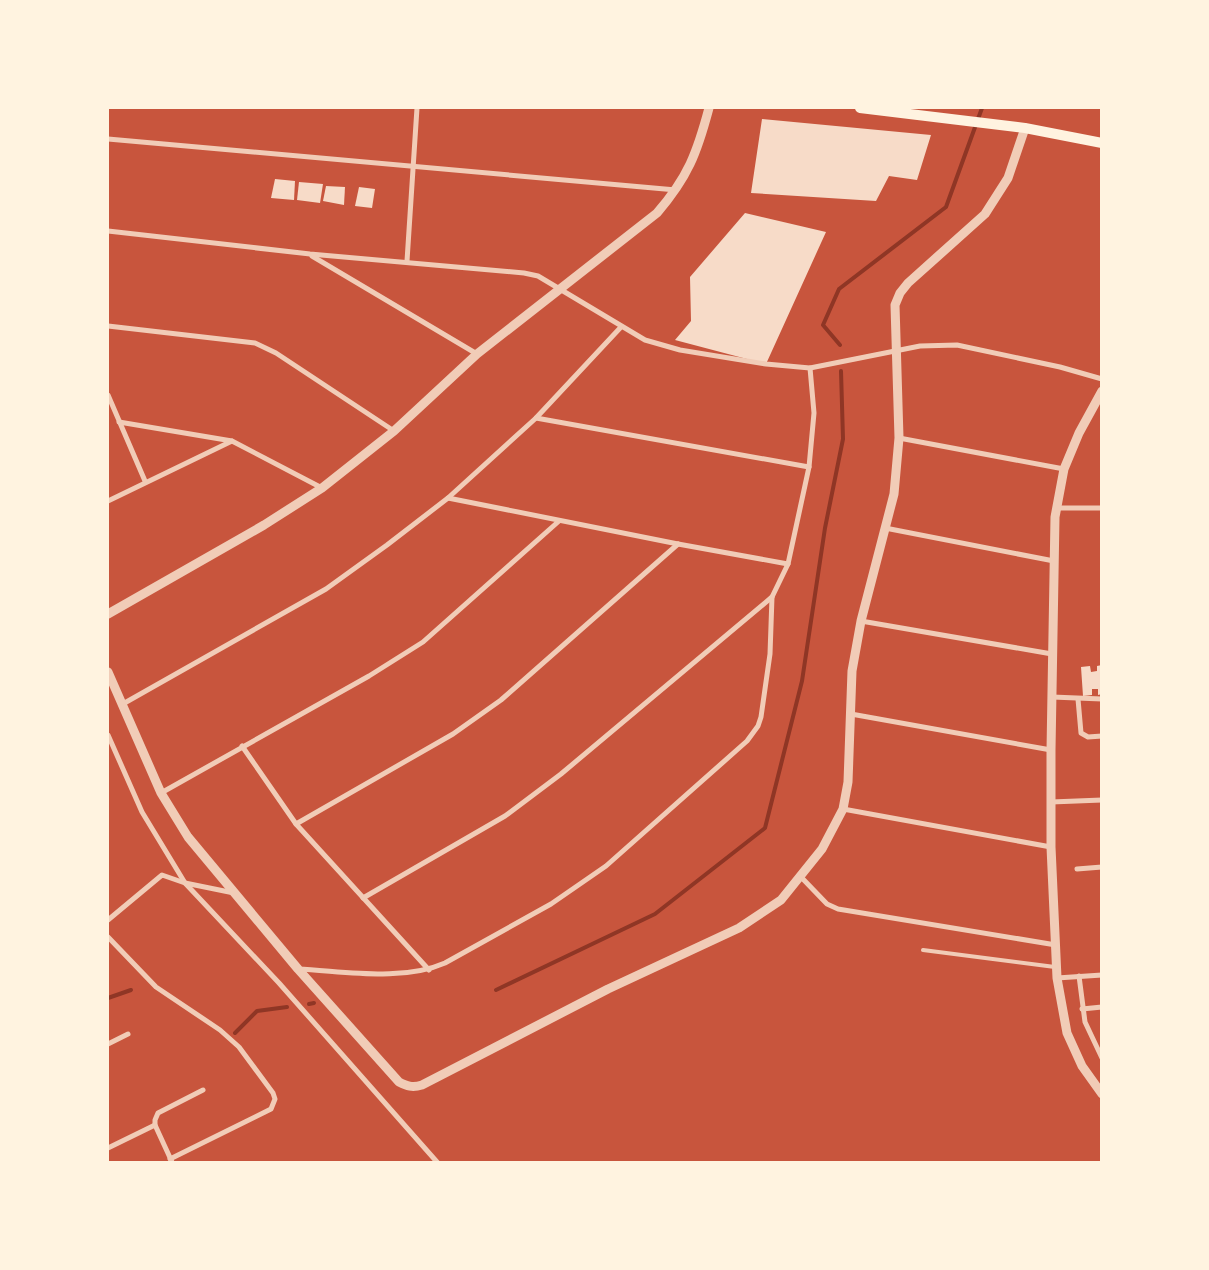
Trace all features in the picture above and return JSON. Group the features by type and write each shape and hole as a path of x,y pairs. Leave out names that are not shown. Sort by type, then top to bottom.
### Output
{"main road":[{"path":"860,108 1025,128 1102,143"}],"street":[{"path":"407,261 417,108"},
{"path":"108,614 264,525 322,488 394,431 477,354 657,213 677,190 690,167 709,108"},
{"path":"108,672 161,793 201,855 298,969 399,1082 405,1085 414,1087 422,1085 608,989 739,928 770,908 801,877 822,849 843,809 848,782 852,671 860,621 894,494 899,438 895,305 900,293 908,283 985,214 1008,178 1025,128"},
{"path":"108,139 677,190"},
{"path":"108,231 310,254 407,261 524,273 538,276 560,288 645,340 680,350 766,364 810,368 897,350 931,345 957,346 1060,367 1102,379"},
{"path":"310,254 477,354"},
{"path":"108,326 255,343 276,353 394,431"},
{"path":"121,705 326,589 448,498 536,418 621,327"},
{"path":"363,898 504,816 561,774 772,597 783,579 788,564 809,467 814,413 810,368"},
{"path":"1102,390 1079,432 1064,469 1056,508 1051,750 1051,847 1057,978 1067,1033 1082,1066 1102,1094"},
{"path":"108,395 145,481"},
{"path":"536,418 809,467"},
{"path":"119,422 232,441 322,488"},
{"path":"899,438 1064,469"},
{"path":"108,501 145,481 232,441"},
{"path":"448,498 788,564"},
{"path":"1056,508 1102,508"},
{"path":"161,793 370,676 422,642 559,521"},
{"path":"885,528 1054,561"},
{"path":"296,824 472,722 501,700 678,544"},
{"path":"298,969 402,974 429,970 551,904 606,866 747,741 758,726 770,654 772,597"},
{"path":"860,621 1052,654"},
{"path":"1052,698 1102,699"},
{"path":"1078,699 1081,733 1088,737 1102,736"},
{"path":"851,714 1051,750"},
{"path":"108,735 142,812 185,883 278,983 437,1162"},
{"path":"242,746 296,824 429,970"},
{"path":"1051,802 1102,800"},
{"path":"843,809 1051,847"},
{"path":"1077,869 1102,867"},
{"path":"108,920 162,875 185,883 234,894"},
{"path":"801,877 827,904 838,909 1056,945"},
{"path":"108,937 156,987 220,1030 239,1047 273,1093 275,1099 271,1109 171,1161 155,1125 158,1113 203,1090"},
{"path":"1057,978 1102,975"},
{"path":"1079,976 1082,1009 1090,1036 1102,1058"},
{"path":"1082,1009 1102,1007"},
{"path":"108,1044 128,1034"},
{"path":"108,1140 109,1147 155,1125"}],"lane":[{"path":"923,950 1056,967"}],"building":[{"path":"762,119 931,135 917,180 889,176 876,201 751,193"},
{"path":"275,179 295,181 294,200 271,198"},
{"path":"299,182 323,184 320,203 297,200"},
{"path":"326,186 345,187 344,205 323,201"},
{"path":"359,187 375,189 372,208 355,206"},
{"path":"745,213 826,232 766,364 675,340 691,321 690,277"},
{"path":"1102,665 1102,694 1098,695 1098,689 1092,689 1092,695 1083,696 1081,667 1090,666 1091,672 1097,671 1097,666"}],"waterway":[{"path":"840,345 823,325 839,289 946,207 982,108"},
{"path":"496,990 655,914 765,828 802,681 825,528 843,439 841,371"},
{"path":"108,998 131,990"},
{"path":"309,1004 314,1003"},
{"path":"235,1033 257,1011 287,1007"}]}
